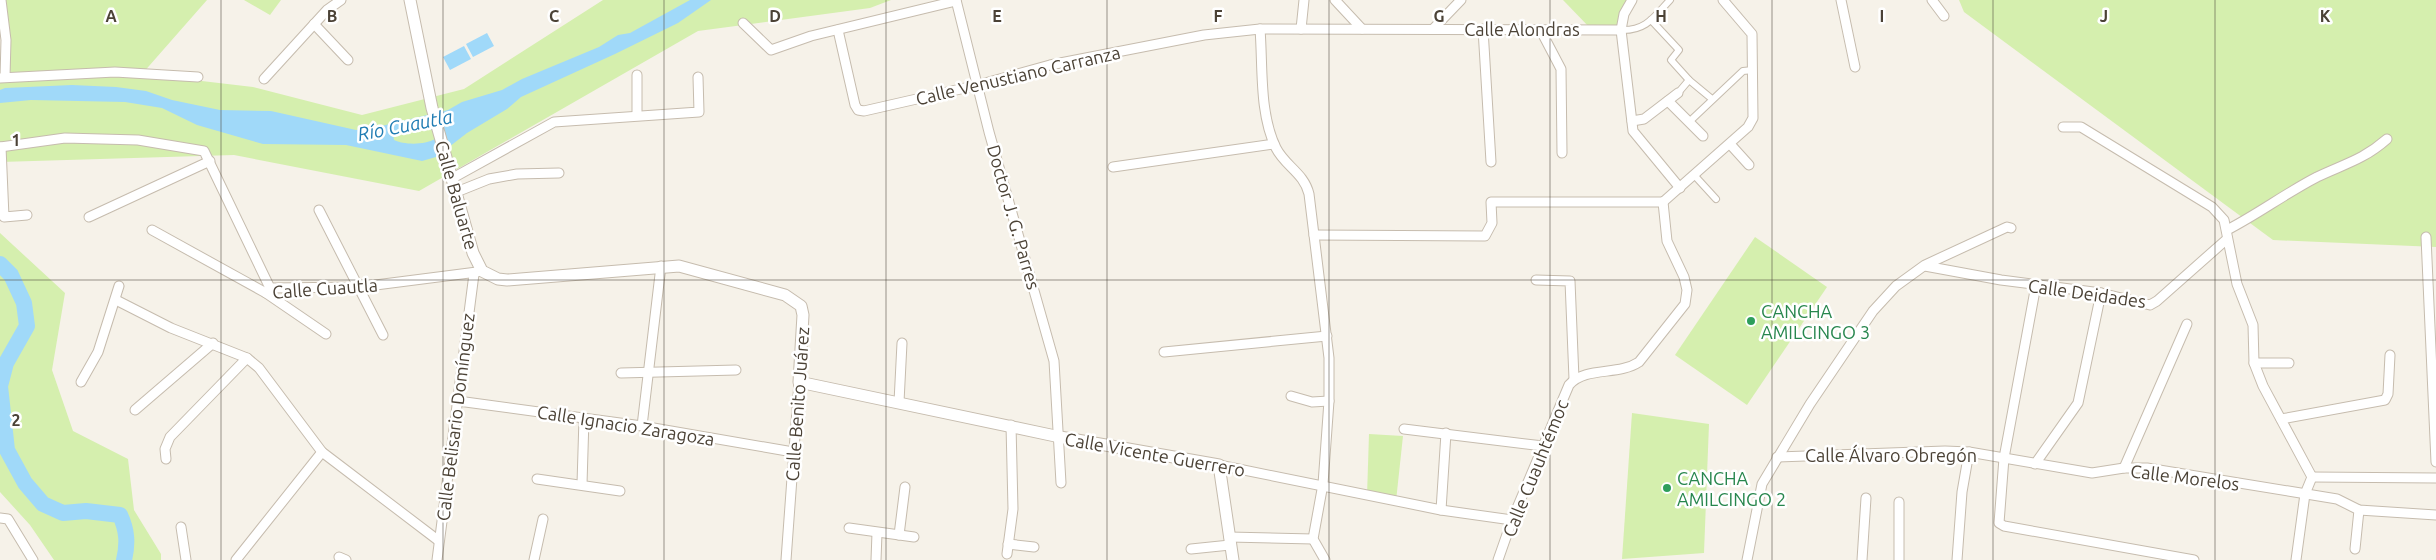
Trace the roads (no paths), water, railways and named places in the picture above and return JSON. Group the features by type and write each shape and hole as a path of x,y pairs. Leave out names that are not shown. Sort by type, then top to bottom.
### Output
{"street":[{"path":"1,0 6,40 3,77 115,72 198,77"},
{"path":"264,78 326,10 341,0"},
{"name":"Calle Baluarte","path":"410,0 432,108 454,192 478,272"},
{"path":"743,23 771,50 811,36 956,0"},
{"name":"Doctor J. G. Parres","path":"956,0 989,132 1054,361 1060,436 1061,483"},
{"path":"1301,29 1304,0"},
{"path":"1334,0 1362,29"},
{"path":"1434,28 1461,0"},
{"path":"1632,0 1624,14 1621,30 1633,131 1680,188"},
{"path":"1621,30 1635,30 1651,20 1670,0"},
{"path":"1314,235 1485,236 1492,223 1491,202 1664,202 1730,144 1748,127 1753,118 1752,34 1723,0"},
{"path":"1841,0 1855,66"},
{"path":"1932,0 1944,16"},
{"path":"1651,20 1679,50 1671,60 1689,80 1712,99"},
{"path":"314,24 348,60"},
{"path":"1260,28 1266,112 1274,144 1281,158 1307,183 1327,336 1329,401 1322,484 1313,539 1325,560"},
{"name":"Calle Alondras","path":"1260,28 1621,30"},
{"name":"Calle Venustiano Carranza","path":"838,30 855,106 858,110 864,111 978,85 1050,65 1204,35 1260,28"},
{"path":"1483,29 1491,162"},
{"path":"1540,29 1561,69 1562,153"},
{"path":"1689,122 1743,71 1753,70"},
{"path":"637,75 637,115"},
{"path":"451,179 554,122 699,112 698,77"},
{"path":"1632,121 1644,119 1678,93 1689,80"},
{"path":"1668,101 1703,136"},
{"path":"2063,127 2081,128 2102,140 2212,207 2224,220 2238,284 2253,325 2254,363 2263,386 2312,477"},
{"path":"28,215 4,217 1,147 65,138 128,139 195,148 204,151 268,291 326,334"},
{"name":"Calle Deidades","path":"1925,266 2036,285 2101,293 2150,304 2157,301 2227,234 2316,178 2355,162 2372,152 2387,139"},
{"path":"1113,166 1274,144"},
{"path":"1730,144 1749,165"},
{"path":"89,217 210,161"},
{"path":"454,192 489,179 517,174 559,173"},
{"path":"1695,176 1716,198"},
{"path":"1536,280 1570,281 1574,378 1629,368 1644,355 1685,304 1687,290 1684,277 1667,241 1664,202"},
{"path":"319,210 383,335"},
{"path":"1747,560 1762,484 1777,457 1874,311 1896,286 1925,266 2007,227 2011,228"},
{"name":"Calle Cuautla","path":"152,230 268,291 360,287 478,272"},
{"path":"2426,237 2436,462"},
{"path":"642,426 661,266"},
{"name":"Calle Benito Juárez","path":"478,272 507,280 679,266 785,295 801,306 803,315 786,560"},
{"name":"Calle Belisario Domínguez","path":"437,560 458,401 478,272"},
{"path":"2036,285 2004,458 1999,523 2004,526 2194,560"},
{"path":"81,382 98,352 119,286"},
{"path":"2035,464 2078,403 2101,293"},
{"path":"116,300 171,328 247,358 264,375 322,452 439,541"},
{"path":"2124,468 2187,324"},
{"path":"1164,352 1327,336"},
{"path":"135,410 213,343"},
{"path":"899,402 902,343"},
{"path":"2281,419 2385,400 2388,394 2390,355"},
{"path":"166,460 165,449 170,437 247,358"},
{"path":"2254,363 2289,363"},
{"path":"621,373 736,370"},
{"name":"Calle Cuauhtémoc","path":"1498,560 1512,520 1569,385 1574,378"},
{"name":"Calle Vicente Guerrero","path":"799,382 1060,436 1322,484 1370,497 1512,520"},
{"path":"1291,396 1312,402 1329,401"},
{"name":"Calle Ignacio Zaragoza","path":"458,401 642,426 793,452"},
{"path":"582,484 584,418"},
{"path":"1007,554 1012,509 1011,425"},
{"path":"1404,429 1543,446"},
{"path":"1441,510 1446,433"},
{"path":"236,560 322,452"},
{"path":"1957,560 1962,492 1969,452"},
{"name":"Calle Álvaro Obregón","path":"1777,457 1969,452 2035,464"},
{"name":"Calle Morelos","path":"2035,464 2092,473 2124,468 2147,468 2337,499 2359,510"},
{"path":"1219,465 1233,560"},
{"path":"2312,477 2436,478"},
{"path":"2296,560 2304,494 2312,477"},
{"path":"537,479 620,491"},
{"path":"899,535 905,487"},
{"path":"1862,560 1866,498"},
{"path":"1899,502 1899,560"},
{"path":"2355,549 2359,510 2436,515"},
{"path":"0,518 8,519 13,525 33,560"},
{"path":"534,560 543,519"},
{"path":"180,527 186,560"},
{"path":"849,528 914,537"},
{"path":"876,560 878,532"},
{"path":"1191,549 1230,541 1313,539"},
{"path":"1008,544 1034,547"}],"water":[{"name":"Río Cuautla","path":"690,0 711,0 678,23 521,97 507,109 467,133 436,157 422,161 346,145 263,144 197,125 162,108 125,102 31,100 0,103 0,90 5,88 72,85 116,87 146,91 172,100 220,110 271,111 356,130 369,129 448,110 462,102 502,90 522,79 599,47 618,35 630,33","holes":["405,129 430,129 436,133 435,139 431,141 414,144 394,140 393,134"]},
{"path":"487,33 494,46 473,57 466,44"},
{"path":"464,46 471,59 450,70 443,57"}],"waterway":[{"path":"0,264 11,275 24,303 27,326 6,363 0,386 7,450 25,483 43,504 63,513 86,511 120,515 126,537 124,560"}],"place":[{"name":"CANCHA AMILCINGO 3","path":"1751,321"},
{"name":"CANCHA AMILCINGO 2","path":"1667,488"}]}
